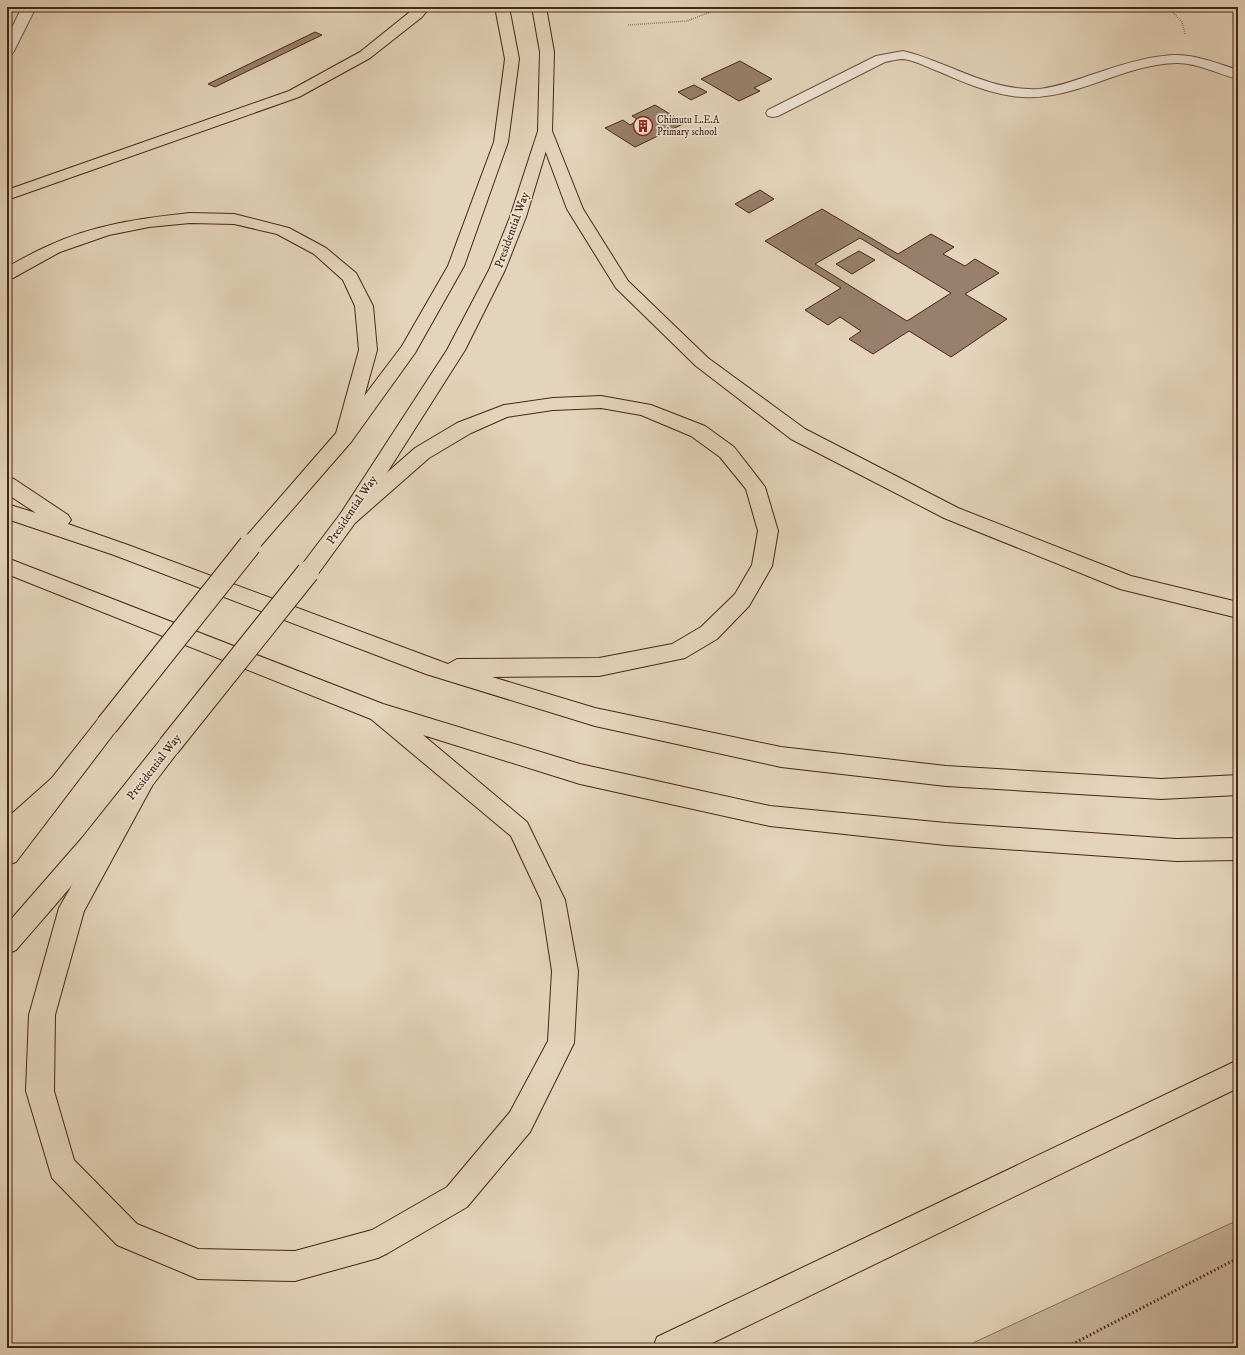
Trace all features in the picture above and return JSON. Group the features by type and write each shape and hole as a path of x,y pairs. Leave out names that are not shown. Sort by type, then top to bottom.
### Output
{"main road":[{"path":"7,195 294,94 365,55 417,14 423,7"},
{"path":"7,854 250,544 344,437 408,349 456,266 501,142 512,59 502,7"},
{"name":"Presidential Way","path":"7,942 62,881 140,786 169,746 308,572 348,518 456,350 497,270 518,217 545,131 547,52 539,7"},
{"path":"545,131 575,209 622,284 702,362 798,434 951,513 1128,583 1238,610"},
{"path":"7,274 61,247 105,231 149,222 190,218 234,219 283,231 320,251 350,277 364,306 368,350 344,437"},
{"path":"348,518 422,453 464,428 504,411 553,404 601,402 644,409 698,431 727,452 755,487 768,531 762,566 742,600 709,633 677,652 599,667 434,668"},
{"path":"7,484 18,494 94,541"},
{"path":"7,511 94,541 434,668 595,716 781,757 946,776 1161,789 1238,785"},
{"path":"7,566 379,712 580,774 770,816 946,834 1176,850 1238,849"},
{"path":"7,583 61,588"},
{"path":"140,786 72,908 42,1015 40,1092 62,1168 127,1235 198,1264 295,1266 378,1243 456,1197 520,1122 561,1043 565,971 553,900 519,829 379,712"},
{"path":"7,833 61,784"},
{"path":"668,1348 1238,1074"}],"street":[{"path":"7,51 29,7"},
{"path":"773,113 881,59 903,55 927,62 982,85 1012,92 1038,94 1061,90 1104,75 1150,63 1177,59 1206,64 1238,75"}],"path":[{"path":"628,25 687,21 723,7"},
{"path":"1065,1348 1238,1258"}],"shaded area":[{"path":"1238,1220 1238,1348 962,1348"}],"building":[{"path":"315,32 322,35 215,87 208,84"},
{"path":"740,61 772,79 754,88 760,91 739,101 701,79"},
{"path":"694,85 707,92 691,100 678,92"},
{"name":"Chimutu L.E.A Primary school","path":"655,105 685,123 635,147 605,128 623,120 630,125 639,120 632,116"},
{"path":"760,190 774,199 749,213 735,204"},
{"path":"822,209 898,254 931,234 954,247 943,254 965,266 975,259 999,273 965,294 1007,319 951,357 909,331 873,354 849,339 861,331 840,317 828,325 805,310 841,288 765,241","holes":["860,238 951,293 907,321 815,264"]},
{"path":"859,251 875,260 852,274 836,264"}],"place":[{"name":"Chimutu L.E.A Primary school","path":"643,126"}]}
